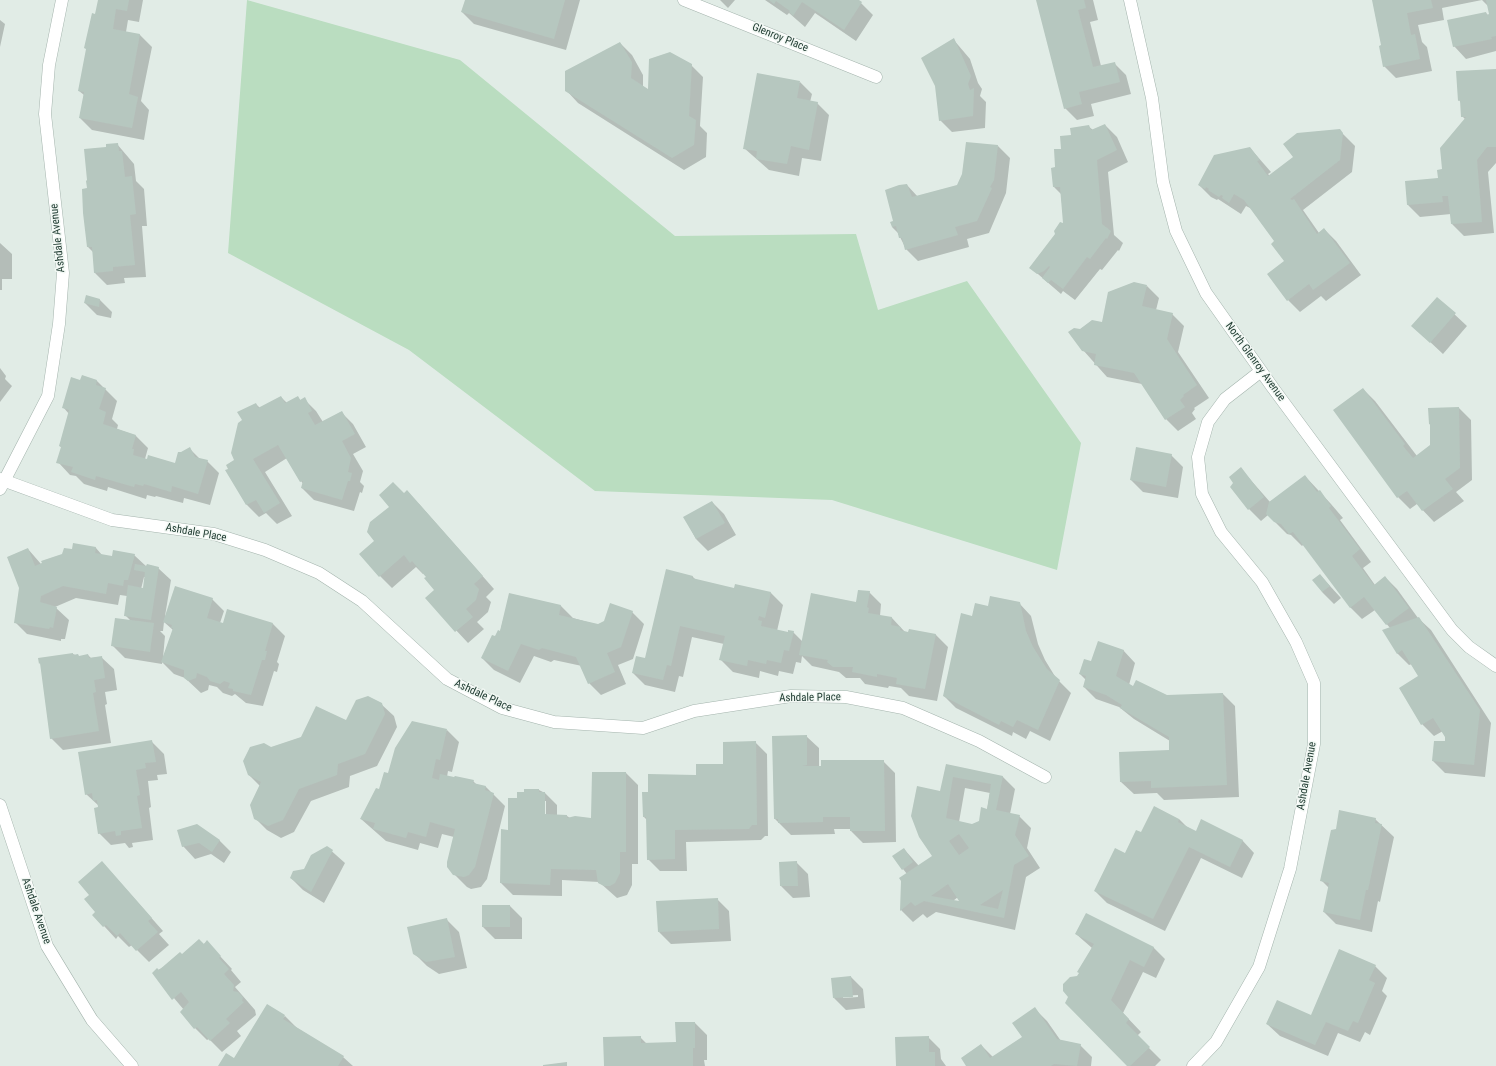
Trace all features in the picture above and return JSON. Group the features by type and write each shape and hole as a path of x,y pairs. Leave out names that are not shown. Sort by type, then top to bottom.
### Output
{"street":[{"name":"Ashdale Avenue","path":"1,483 48,396 59,324 63,273 45,114 49,66 62,0"},
{"name":"Glenroy Place","path":"684,0 876,76"},
{"name":"North Glenroy Avenue","path":"1130,0 1152,98 1163,182 1176,231 1206,293 1261,371 1452,630 1469,647 1496,666"},
{"name":"Ashdale Avenue","path":"1192,1066 1216,1042 1259,967 1290,869 1314,744 1314,683 1296,642 1262,582 1221,532 1202,494 1198,457 1208,422 1225,399 1261,371"},
{"name":"Ashdale Place","path":"1,483 112,520 214,534 265,550 319,573 362,601 447,679 502,708 554,722 643,728 702,710 791,696 846,697 903,708 979,740 1045,777"},
{"name":"Ashdale Avenue","path":"0,805 47,946 92,1020 132,1066"}],"green space":[{"path":"247,0 460,60 675,236 856,234 878,310 967,281 1081,443 1057,570 832,500 595,491 409,350 228,253"}],"building":[{"path":"98,0 129,0 127,11 116,9 113,29 140,34 129,94 138,97 132,128 79,118 84,92 78,91 86,49 84,48 92,13 95,14"},
{"path":"465,0 565,0 554,39 461,12"},
{"path":"769,0 859,0 862,2 844,30 802,2 793,16 789,12 790,11 776,1 774,4"},
{"path":"1036,0 1084,0 1086,8 1078,10 1093,67 1115,62 1120,82 1079,92 1082,104 1064,109"},
{"path":"1372,0 1431,0 1433,8 1407,13 1411,35 1415,34 1420,59 1383,67 1379,46 1381,45"},
{"path":"1486,0 1496,0 1496,36 1491,37 1492,39 1453,47 1447,20 1486,12 1487,15 1489,14"},
{"path":"954,38 971,76 968,84 970,90 974,88 973,116 939,121 935,86 921,58"},
{"path":"620,42 632,62 631,78 648,89 649,59 670,52 692,64 689,116 696,120 694,145 672,158 565,91 565,71"},
{"path":"1496,69 1496,147 1487,147 1477,160 1482,222 1451,224 1448,196 1442,196 1443,202 1407,205 1405,181 1438,178 1437,170 1442,169 1440,148 1466,117 1461,117 1460,100 1458,101 1456,71"},
{"path":"757,73 800,81 797,98 818,102 809,150 791,146 787,164 756,159 757,151 743,149"},
{"path":"1105,124 1117,150 1097,160 1102,224 1111,231 1107,239 1106,238 1090,259 1087,257 1063,289 1051,280 1048,283 1042,278 1050,267 1049,266 1044,271 1037,274 1029,268 1055,234 1054,231 1060,222 1063,223 1060,187 1053,187 1051,168 1055,167 1054,149 1061,149 1060,136 1071,135 1070,128 1089,125 1091,130"},
{"path":"1340,129 1343,133 1340,160 1290,199 1294,199 1317,234 1324,228 1350,263 1313,290 1309,284 1287,301 1267,274 1284,261 1271,244 1274,241 1244,200 1234,194 1229,203 1222,198 1223,196 1221,195 1219,197 1206,187 1205,189 1198,185 1214,155 1250,147 1260,160 1257,161 1268,176 1293,157 1283,144 1297,133"},
{"path":"966,142 998,145 994,180 990,187 992,188 977,221 955,227 958,235 905,250 902,238 899,238 896,226 892,227 890,222 893,221 885,190 907,184 912,197 957,185 962,174"},
{"path":"118,143 119,151 122,151 125,177 132,176 136,214 130,215 135,265 113,267 113,271 94,273 92,247 87,247 83,213 82,189 87,188 84,149 106,147 106,144"},
{"path":"1134,282 1147,285 1142,306 1173,313 1167,339 1197,385 1183,395 1184,396 1180,400 1185,407 1165,420 1134,373 1094,365 1096,354 1082,351 1068,332 1074,328 1080,329 1092,320 1102,322 1108,292"},
{"path":"86,295 100,299 99,307 84,303"},
{"path":"1437,297 1456,313 1430,343 1411,326"},
{"path":"82,375 97,380 96,385 106,388 99,409 106,412 103,424 136,435 132,449 134,449 133,455 147,459 148,455 175,463 178,452 190,447 195,457 208,460 198,494 172,486 171,492 144,484 143,486 135,484 134,487 96,476 95,480 71,472 73,467 56,463 69,410 62,408 71,377 80,380"},
{"path":"1363,388 1405,444 1403,446 1413,458 1430,445 1428,408 1459,407 1460,468 1445,479 1453,489 1422,511 1407,491 1397,498 1333,410"},
{"path":"281,396 285,403 298,396 300,400 305,397 312,411 308,413 315,425 342,411 355,434 342,441 351,458 348,472 352,473 342,500 301,488 303,481 300,482 278,445 253,459 280,503 264,513 256,500 246,505 225,470 228,469 226,465 234,460 231,453 238,423 242,420 237,412 256,403 258,408"},
{"path":"1136,447 1172,454 1166,487 1130,480"},
{"path":"1241,467 1264,497 1248,510 1230,487 1233,483 1229,477"},
{"path":"1305,475 1317,492 1320,490 1331,506 1329,508 1360,549 1352,556 1374,585 1385,576 1409,608 1386,625 1364,597 1350,608 1293,532 1289,534 1281,524 1274,522 1266,514 1269,502"},
{"path":"393,482 404,493 407,490 483,576 474,584 479,589 476,600 466,609 473,617 455,632 425,598 434,590 424,578 426,577 412,561 410,563 404,555 379,577 359,554 374,541 367,532 370,522 389,507 379,495"},
{"path":"712,501 725,523 696,539 683,517"},
{"path":"73,543 96,547 95,553 112,556 113,550 135,554 128,580 124,580 123,586 108,583 106,594 63,586 41,596 40,602 57,607 53,628 50,627 49,629 14,623 19,588 7,557 28,548 35,566 42,563 41,561 62,554 64,548 72,549"},
{"path":"135,564 146,566 147,564 159,567 151,620 124,616 128,585 143,588 145,572 134,570"},
{"path":"666,569 693,576 692,578 734,588 735,584 771,592 765,618 759,616 758,620 762,621 761,626 788,632 788,630 794,631 789,651 784,650 781,663 767,660 766,664 748,660 747,666 719,660 725,636 680,626 671,666 667,665 663,680 632,673 636,656 645,658"},
{"path":"1320,574 1330,586 1322,592 1312,580"},
{"path":"175,586 213,598 207,618 223,623 227,609 273,623 265,651 267,651 265,660 262,660 251,695 233,691 233,689 228,688 230,683 224,681 220,684 210,681 207,677 197,673 196,678 188,681 184,678 184,670 161,662 173,628 171,628 172,625 163,622"},
{"path":"858,590 870,591 867,607 869,608 868,613 892,617 891,625 901,627 900,630 908,632 909,629 936,634 925,689 896,684 897,678 877,674 877,677 852,672 853,667 833,667 827,662 828,660 799,655 811,593 856,602"},
{"path":"509,593 561,605 559,615 598,624 604,621 610,603 633,611 621,647 607,653 615,672 588,684 576,657 542,648 539,650 521,644 508,671 481,658 492,635 495,636 498,630 500,631"},
{"path":"990,596 1020,602 1026,631 1033,647 1047,669 1060,680 1038,730 1017,720 1013,727 1001,721 999,725 943,696 961,613 972,616 975,603 988,606"},
{"path":"1419,617 1480,710 1474,765 1432,761 1434,741 1445,741 1445,737 1433,718 1421,725 1399,688 1418,676 1402,650 1397,654 1382,630"},
{"path":"115,618 154,623 150,652 111,646"},
{"path":"1098,641 1124,650 1116,676 1133,686 1136,680 1167,695 1223,693 1227,785 1151,788 1151,781 1120,782 1119,752 1169,750 1169,737 1120,708 1122,705 1106,695 1083,687 1086,676 1079,674 1084,659 1091,661"},
{"path":"73,653 73,655 78,654 79,656 88,654 89,658 102,656 105,678 94,680 96,692 93,693 99,731 50,739 40,663 39,664 38,658"},
{"path":"368,696 382,703 385,714 365,754 338,764 337,775 299,789 283,820 268,826 254,819 250,805 261,782 248,775 243,761 250,747 264,743 271,747 301,737 316,706 346,720 356,700"},
{"path":"412,721 447,729 440,760 436,759 432,778 439,780 440,774 474,780 473,783 486,786 485,790 494,793 475,867 469,875 464,877 453,875 447,867 455,829 430,822 426,837 408,832 406,838 373,829 375,823 360,819 376,788 379,789 384,772 388,773 395,748"},
{"path":"807,735 807,765 802,766 821,766 821,760 884,760 885,831 850,831 850,817 823,817 823,822 778,823 778,819 774,819 772,736"},
{"path":"152,740 156,762 145,763 146,768 136,770 140,795 137,796 142,828 121,831 121,835 116,836 115,831 98,834 94,808 98,807 97,800 93,801 92,793 85,795 78,752"},
{"path":"756,741 757,825 752,825 749,829 675,830 675,859 647,860 646,817 643,817 642,792 648,792 648,774 696,775 696,764 723,764 723,742"},
{"path":"946,764 1003,776 996,810 1020,815 1015,835 1029,856 1014,865 1004,918 924,901 915,906 911,902 900,911 901,881 899,878 932,856 919,837 911,816 917,786 940,791","holes":["953,777 991,784 987,809 981,807 979,821 972,824 946,818","959,834 969,848 959,855 949,841","948,884 959,901 931,896","1003,890 998,909 980,905"]},
{"path":"592,772 626,772 626,852 620,852 620,873 615,883 610,886 604,886 598,883 596,870 551,869 550,885 500,883 501,829 508,830 508,798 517,798 517,792 524,792 524,789 539,789 539,792 545,792 545,814 567,815 567,818 575,816 591,818"},
{"path":"1154,806 1179,819 1178,822 1196,831 1201,819 1243,840 1230,867 1189,847 1153,919 1094,891 1115,848 1125,853 1136,830 1141,832"},
{"path":"1339,810 1376,818 1375,823 1382,824 1360,920 1323,912 1329,883 1320,881 1331,830 1336,829"},
{"path":"197,824 220,840 212,852 199,843 182,847 177,830"},
{"path":"327,846 333,850 311,892 290,878 293,871 304,869 311,855"},
{"path":"904,848 913,862 902,870 892,856"},
{"path":"102,861 152,918 148,921 158,932 136,951 120,933 117,936 106,925 103,927 92,915 95,912 84,899 89,895 78,882"},
{"path":"797,861 798,886 780,886 779,862"},
{"path":"718,898 719,929 658,932 656,901"},
{"path":"482,905 510,905 510,927 482,927"},
{"path":"1086,913 1154,947 1144,967 1130,960 1111,1000 1129,1019 1126,1023 1150,1047 1130,1066 1127,1066 1065,1003 1068,997 1063,991 1063,984 1070,977 1077,976 1079,973 1077,972 1094,944 1075,934"},
{"path":"447,918 455,957 426,962 413,954 407,927"},
{"path":"199,939 204,944 207,940 221,956 219,958 229,969 224,974 234,985 233,991 238,992 243,997 242,1001 244,1002 226,1019 230,1023 210,1041 197,1027 194,1029 180,1012 189,1002 181,992 172,1000 152,973 157,968 159,970 180,952 182,954"},
{"path":"1339,949 1376,965 1369,980 1375,983 1358,1023 1353,1021 1348,1031 1326,1022 1315,1045 1266,1024 1277,1000 1311,1015"},
{"path":"851,976 853,997 833,998 831,978"},
{"path":"267,1004 285,1015 283,1019 344,1056 338,1066 218,1066 226,1053 234,1058"},
{"path":"1035,1007 1057,1039 1081,1044 1077,1066 1054,1064 1051,1066 966,1066 961,1058 981,1044 990,1058 1022,1037 1012,1023"},
{"path":"675,1022 695,1022 693,1066 604,1066 603,1037 641,1036 641,1043 676,1042"},
{"path":"929,1036 929,1052 935,1052 935,1066 896,1066 895,1037"},
{"path":"567,1062 567,1066 543,1066 543,1065"}]}
